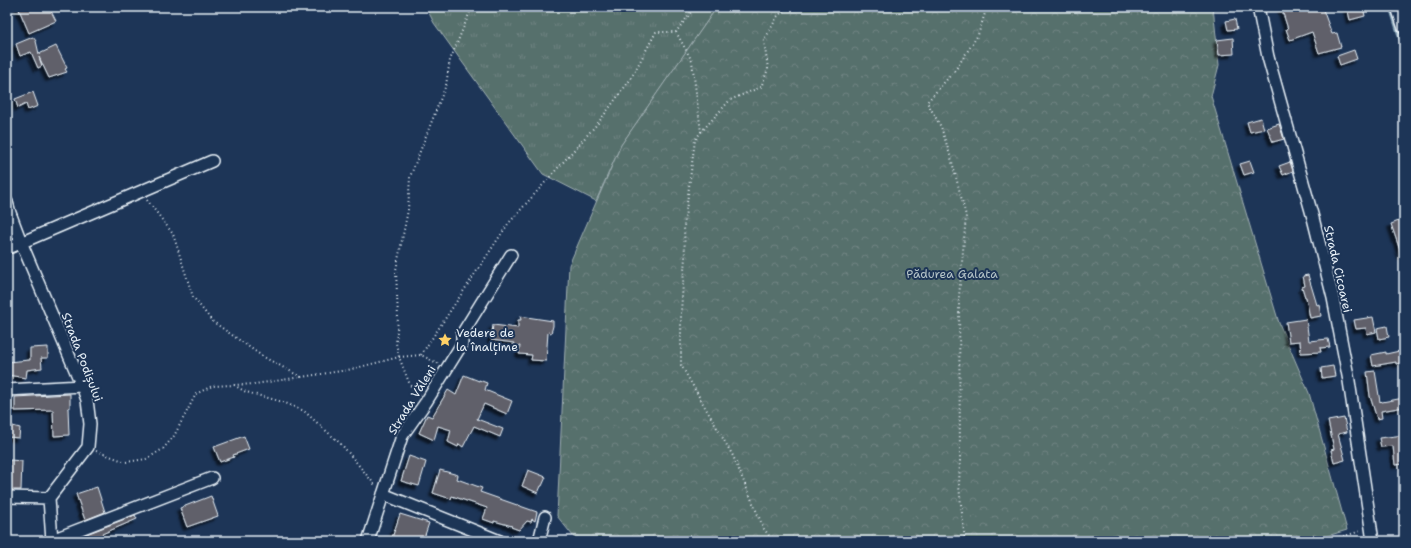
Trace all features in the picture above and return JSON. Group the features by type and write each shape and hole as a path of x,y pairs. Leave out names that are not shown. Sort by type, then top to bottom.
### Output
{"street":[{"name":"Strada Cicoarei","path":"1258,7 1268,57 1313,218 1333,298 1349,381 1373,541"},
{"path":"1397,8 1404,28"},
{"path":"7,247 11,247 212,161"},
{"name":"Strada Podișului","path":"7,202 21,242 87,400 90,424 88,447"},
{"name":"Strada Văleni","path":"368,541 402,436 426,402 462,344 462,334 511,255"},
{"path":"7,390 82,386"},
{"path":"88,447 49,498 52,540 212,478"},
{"path":"382,494 500,541"},
{"path":"7,497 49,498"},
{"path":"538,541 545,517"}],"path":[{"path":"426,402 410,385 399,358 396,343 398,318 396,270 408,210 410,178 446,85 450,60 472,7"},
{"path":"676,32 695,7"},
{"path":"773,541 764,529 733,456 681,365 681,311 685,257 684,226 695,140 730,100 761,87 768,69 764,41 776,18 787,7"},
{"path":"965,541 958,486 960,461 959,297 966,216 951,158 941,127 927,102 956,69 978,35 987,7"},
{"path":"421,355 508,224 598,123 630,80 656,32 676,32"},
{"path":"676,32 692,61 701,132"},
{"path":"139,191 173,234 193,297 212,321 262,356 302,377"},
{"path":"88,447 108,457 126,462 146,459 163,449 174,436 196,394 212,386 255,384 348,370 399,358 421,355 447,368"},
{"path":"233,385 246,392 284,402 304,411 342,445 382,494"},
{"path":"1328,541 1372,528"}],"green space":[{"path":"426,7 717,7 621,145 596,201 543,174 434,23"},
{"name":"Pădurea Galata","path":"717,7 1213,7 1219,65 1211,96 1279,323 1309,393 1347,530 1311,541 577,541 557,516 569,265 621,145"}],"building":[{"path":"18,7 49,7 56,21 29,33"},
{"path":"1281,7 1322,7 1332,34 1337,33 1341,47 1319,53 1312,32 1290,40"},
{"path":"1347,7 1363,7 1365,16 1350,20"},
{"path":"1235,19 1237,29 1228,30 1226,21"},
{"path":"33,37 36,41 39,54 56,46 67,68 65,69 67,72 49,78 39,57 42,66 38,68 31,52 20,56 16,44"},
{"path":"1233,38 1234,54 1219,55 1217,40"},
{"path":"1354,50 1357,59 1340,65 1337,56"},
{"path":"33,92 38,106 28,110 26,104 18,108 15,99"},
{"path":"1261,118 1264,129 1250,132 1247,122"},
{"path":"1279,124 1284,139 1273,142 1267,128"},
{"path":"1250,161 1254,172 1244,175 1240,164"},
{"path":"1290,162 1293,171 1283,175 1279,166"},
{"path":"1404,219 1404,256 1402,256 1391,224"},
{"path":"1308,275 1317,305 1319,304 1321,316 1310,318 1306,297 1302,287 1305,286 1303,276"},
{"path":"520,316 553,321 551,333 548,332 546,361 531,360 532,355 519,354 520,346 513,345 514,343 491,340 493,325 518,328 518,320 521,320"},
{"path":"1373,317 1376,332 1367,334 1366,328 1356,329 1354,320"},
{"path":"1306,319 1309,341 1328,339 1330,347 1320,348 1321,352 1301,353 1300,341 1289,342 1286,322"},
{"path":"1387,326 1389,337 1379,339 1377,328"},
{"path":"48,347 48,358 41,358 42,368 27,370 26,378 7,375 7,362 30,360 30,348"},
{"path":"1404,350 1404,362 1373,366 1371,355 1386,352 1386,354"},
{"path":"1333,366 1335,376 1322,378 1321,368"},
{"path":"1375,371 1380,402 1404,398 1404,407 1381,411 1382,418 1377,419 1370,396 1367,372"},
{"path":"464,375 487,383 485,390 512,401 507,414 484,404 477,419 503,429 500,437 474,426 463,447 459,444 458,447 448,442 451,430 438,426 434,440 419,433 427,415 432,417 448,390 456,395"},
{"path":"70,394 70,408 68,408 69,435 54,436 53,410 15,411 15,397"},
{"path":"1344,418 1347,432 1338,434 1345,460 1334,463 1331,450 1334,449 1328,421"},
{"path":"9,425 20,428 19,438 8,437"},
{"path":"1404,435 1404,464 1395,465 1393,446 1381,447 1379,438"},
{"path":"244,436 249,449 220,462 214,447"},
{"path":"409,456 426,462 419,486 401,481"},
{"path":"10,460 22,461 21,490 8,490"},
{"path":"440,470 458,475 457,479 482,488 480,492 537,512 535,521 532,519 531,522 527,521 519,530 511,527 512,526 494,521 494,523 483,519 487,508 452,496 451,499 433,493"},
{"path":"528,470 546,477 538,493 522,486"},
{"path":"97,487 105,512 85,520 76,494"},
{"path":"211,496 218,516 187,527 180,508"},
{"path":"400,514 429,523 423,541 401,541 392,538"},
{"path":"135,515 137,519 102,534 104,541 81,541 79,537"}],"waterway":[{"path":"1390,7 1404,52"}],"place":[{"name":"Vedere de la înalțime","path":"445,340"}]}
